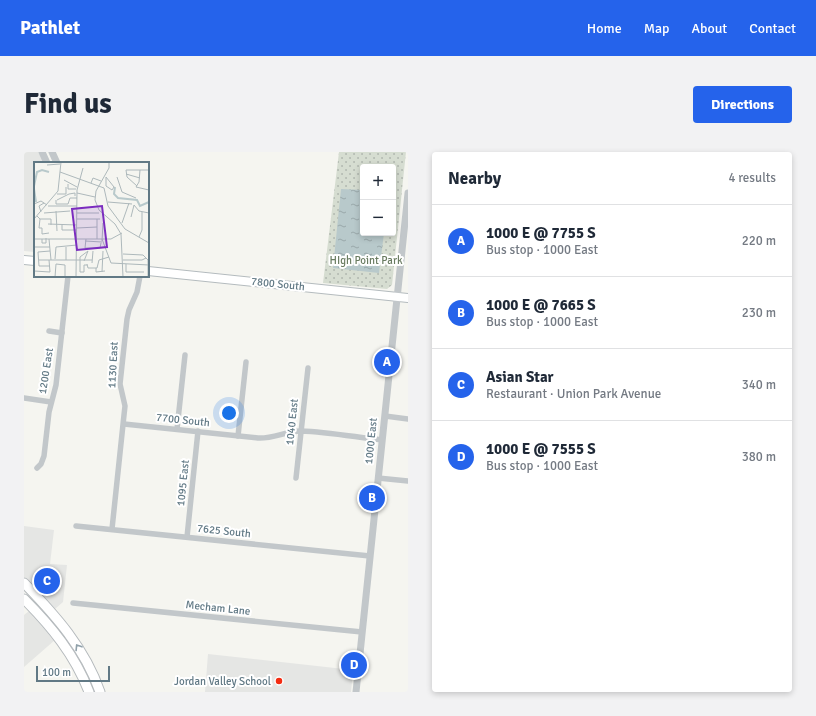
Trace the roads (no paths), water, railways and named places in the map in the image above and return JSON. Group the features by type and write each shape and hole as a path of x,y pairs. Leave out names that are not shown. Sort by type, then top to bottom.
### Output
{"main road":[{"path":"24,260 34,261"},
{"name":"7800 South","path":"149,271 408,298"},
{"path":"24,583 47,606 66,629 87,662 100,692"},
{"path":"24,598 62,642 89,692"}],"street":[{"path":"42,152 47,162"},
{"path":"52,152 57,162"},
{"name":"1000 East","path":"356,692 408,193"},
{"name":"1200 East","path":"38,468 44,456 51,402 56,379 68,277"},
{"name":"1130 East","path":"112,529 124,424 125,406 120,384 127,314 137,292 140,277"},
{"path":"49,331 62,332"},
{"path":"177,429 185,355"},
{"path":"238,436 246,362"},
{"name":"1040 East","path":"296,478 308,368"},
{"path":"24,398 51,402"},
{"path":"385,416 408,419"},
{"name":"7700 South","path":"124,424 265,438 302,431 382,440"},
{"name":"1095 East","path":"187,537 198,431"},
{"path":"378,478 408,481"},
{"name":"7625 South","path":"76,526 370,556"},
{"name":"Mecham Lane","path":"72,603 362,632"}],"water":[{"path":"341,189 360,190 360,236 384,236 379,273 333,268"}],"place":[{"name":"1000 E @ 7755 S","path":"387,362"},
{"name":"1000 E @ 7665 S","path":"372,498"},
{"name":"Asian Star","path":"47,581"},
{"name":"1000 E @ 7555 S","path":"354,665"},
{"name":"Jordan Valley School","path":"279,681"}],"park label":[{"name":"HIgh Point Park","path":"366,260"}]}
